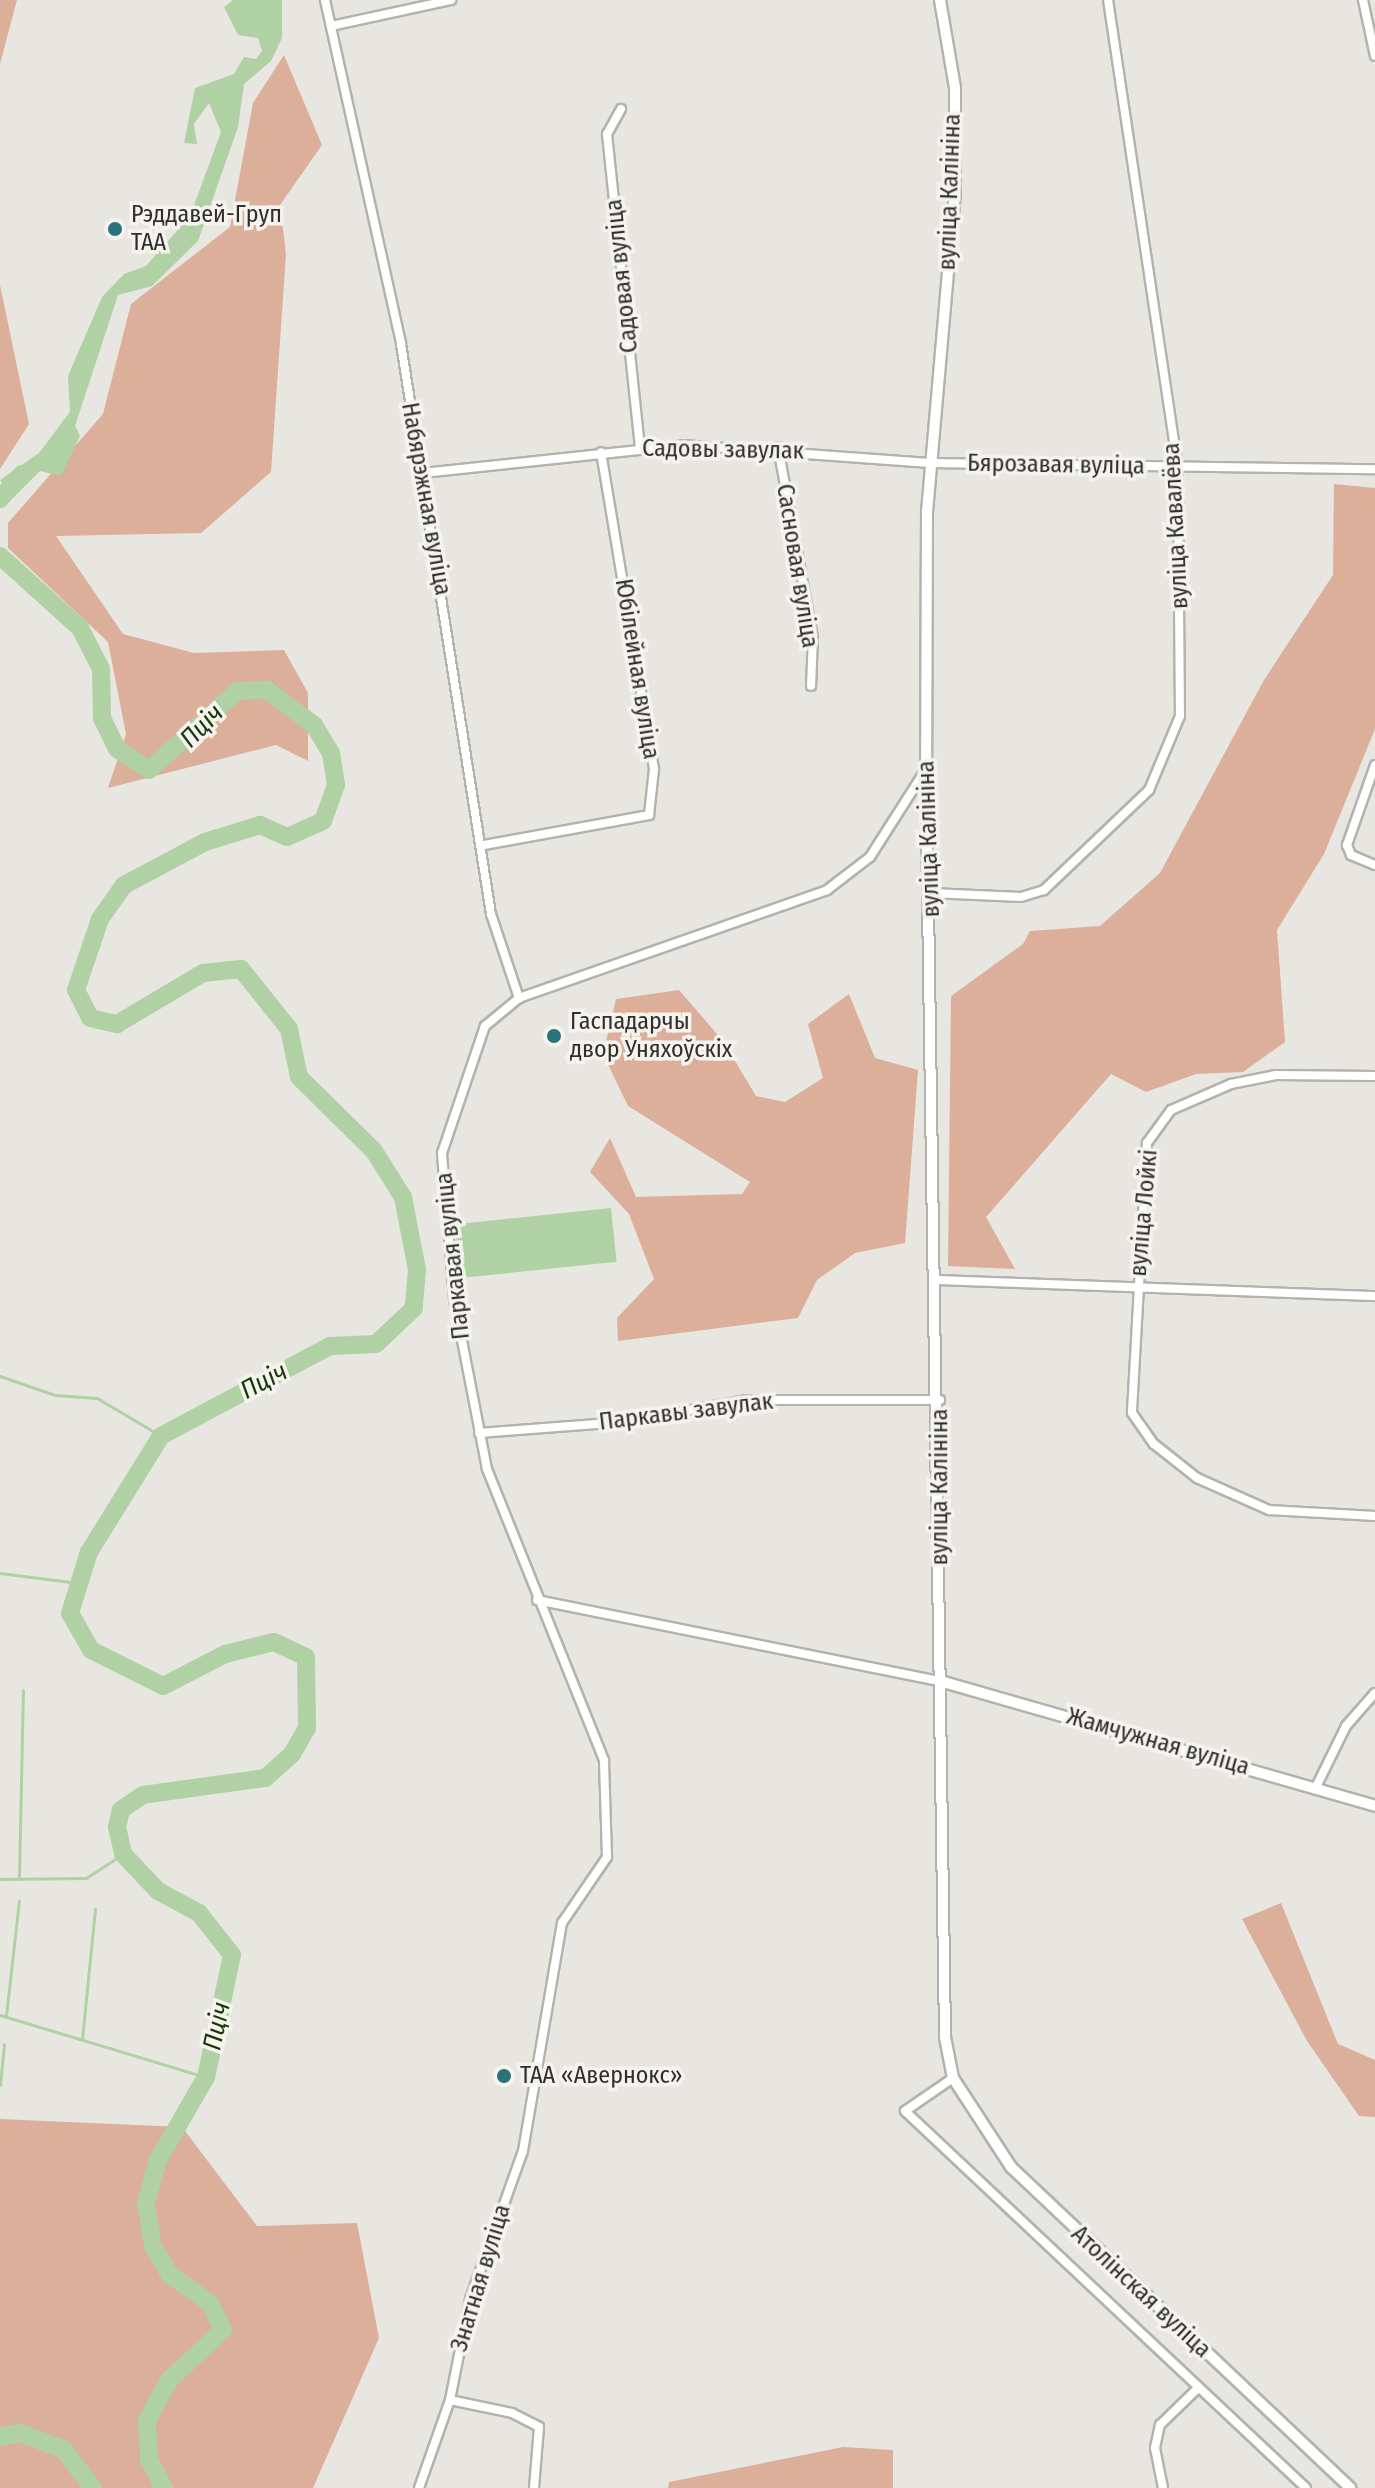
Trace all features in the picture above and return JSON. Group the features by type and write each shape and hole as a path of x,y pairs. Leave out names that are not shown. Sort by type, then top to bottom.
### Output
{"street":[{"name":"Набярэжная вуліца","path":"325,0 423,473 484,845 491,914 519,998"},
{"path":"331,26 451,0"},
{"name":"вуліца Калініна","path":"940,0 955,88 955,192 929,463 926,769 940,1400 940,1681"},
{"name":"вуліца Кавалёва","path":"931,893 1021,897 1044,890 1127,814 1166,764 1181,706 1178,468 1108,0"},
{"path":"1363,0 1375,56"},
{"name":"Садовая вуліца","path":"621,109 607,134 640,447"},
{"name":"Садовы завулак","path":"423,473 640,447 778,447 929,463"},
{"name":"Сасновая вуліца","path":"778,447 813,637 811,686"},
{"name":"Юбілейная вуліца","path":"484,845 649,815 654,769 601,452"},
{"name":"Бярозавая вуліца","path":"929,463 1375,469"},
{"path":"1375,765 1347,845 1351,855 1375,865"},
{"name":"Паркавая вуліца","path":"537,1600 479,1433 454,1300 442,1153 485,1026 519,998 827,890 870,857 926,769"},
{"name":"вуліца Лойкі","path":"1138,1291 1147,1143 1171,1110 1195,1095 1276,1075 1375,1076"},
{"name":"вуліца Лойкі","path":"935,1280 1138,1291 1375,1296"},
{"path":"1138,1291 1132,1413 1154,1444 1197,1478 1269,1510 1375,1516"},
{"name":"Паркавы завулак","path":"479,1433 623,1422 746,1400 940,1400"},
{"path":"537,1600 940,1681"},
{"name":"Знатная вуліца","path":"419,2488 450,2400 470,2299 523,2151 559,1934 605,1869 607,1820 604,1760 537,1600"},
{"name":"Жамчужная вуліца","path":"940,1681 1375,1806"},
{"name":"Атолінская вуліца","path":"940,1681 945,2037 953,2078 977,2124 1042,2200 1350,2488"},
{"path":"1316,1787 1346,1726 1375,1693"},
{"name":"Атолінская вуліца","path":"953,2078 905,2111 1306,2488"},
{"name":"Атолінская вуліца","path":"1163,2488 1155,2448 1160,2425 1199,2387"},
{"path":"450,2400 512,2413 539,2427 534,2488"}],"shaded area":[{"path":"0,0 17,0 0,64"},
{"path":"233,0 282,0 282,38 271,61 244,84 238,127 198,241 152,286 118,295 75,426 80,436 61,476 40,471 13,498 0,480 39,453 70,412 68,376 102,297 124,274 146,266 190,216 221,132 209,103 194,124 197,144 184,143 195,88 234,74 244,57 256,59 262,51 258,38 238,35 224,7"},
{"path":"284,55 322,145 280,205 286,254 271,472 201,533 56,536 123,634 194,653 284,650 308,693 308,761 276,745 108,788 126,734 108,642 8,548 8,523 103,414 131,304 230,227 253,103"},
{"path":"0,285 29,424 0,469"},
{"path":"1334,484 1375,488 1375,729 1324,854 1277,930 1285,1042 1243,1072 1196,1074 1146,1092 1111,1074 986,1217 1015,1269 948,1266 951,996 1023,944 1030,931 1100,926 1160,873 1264,680 1333,575"},
{"path":"679,990 723,1041 756,1096 785,1102 823,1078 808,1024 849,994 875,1058 918,1070 905,1243 855,1253 817,1280 798,1318 618,1341 617,1318 654,1279 629,1214 590,1172 610,1138 636,1197 742,1194 750,1182 628,1106 603,1054 616,999"},
{"path":"611,1208 617,1262 461,1278 455,1224"},
{"path":"1281,1903 1338,2044 1375,2060 1375,2117 1359,2116 1307,2041 1242,1919"},
{"path":"0,2119 182,2127 257,2226 357,2223 379,2338 313,2488 0,2488"},
{"path":"843,2447 893,2450 893,2488 668,2488 669,2482"}],"waterway":[{"name":"Пціч","path":"0,499 22,474"},
{"name":"Пціч","path":"0,556 80,628 101,669 102,718 117,749 149,770 237,691 267,690 314,725 331,753 336,785 323,821 287,837 260,825 205,842 124,885 100,919 76,990 90,1018 117,1024 203,973 241,969 289,1029 299,1077 374,1151 403,1197 417,1270 414,1308 376,1344 330,1346 161,1436 89,1552 70,1613 91,1650 163,1686 225,1654 274,1642 306,1657 307,1728 292,1754 265,1778 143,1795 121,1810 117,1827 123,1854 158,1891 199,1913 232,1955 206,2077 158,2160 146,2203 153,2246 170,2275 210,2303 223,2330 170,2379 147,2420 149,2459 164,2488"},
{"path":"0,1376 55,1395 97,1398 161,1436"},
{"path":"0,1573 78,1583"},
{"path":"19,1878 23,1690"},
{"path":"0,1879 86,1878 123,1854"},
{"path":"6,2016 19,1901"},
{"path":"82,2039 95,1909"},
{"path":"0,2015 206,2077"},
{"path":"0,2085 4,2044"},
{"name":"Пціч","path":"0,2437 20,2433 63,2449 93,2488"}],"place":[{"name":"Рэддавей-Груп ТАА","path":"115,229"},
{"name":"Гаспадарчы двор Уняхоўскіх","path":"554,1036"},
{"name":"ТАА «Авернокс»","path":"504,2076"}]}
